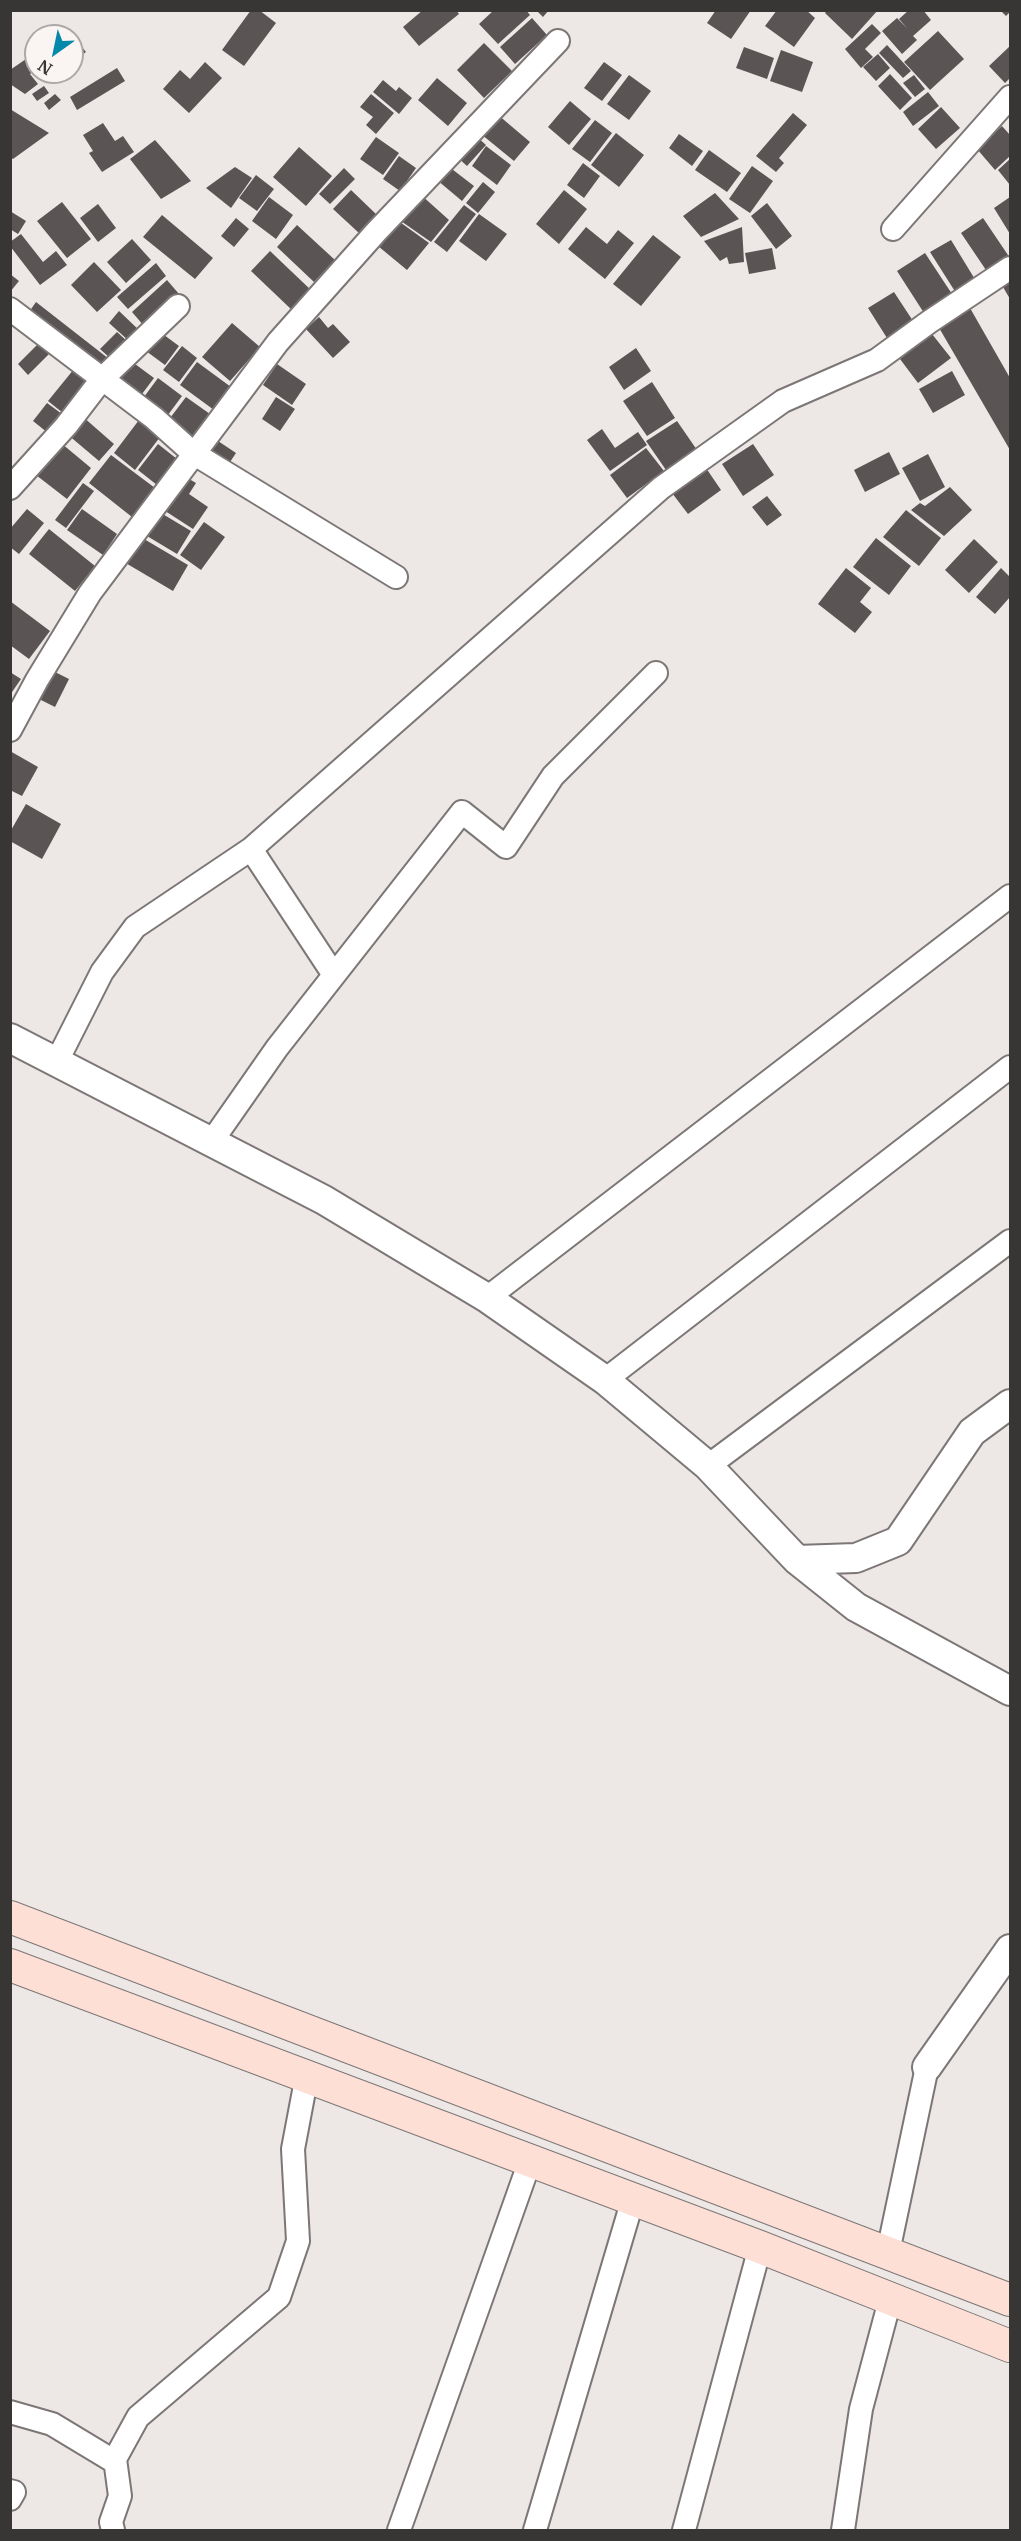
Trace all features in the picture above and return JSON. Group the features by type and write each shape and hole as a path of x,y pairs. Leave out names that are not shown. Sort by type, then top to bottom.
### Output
{"main road":[{"path":"10,1917 1011,2300"},
{"path":"10,1965 760,2247 1011,2346"}],"street":[{"path":"10,730 90,593 278,342 376,232 558,41"},
{"path":"893,229 1011,97"},
{"path":"57,1061 102,972 135,927 251,849 661,488 783,400 877,360 929,322 1011,268"},
{"path":"11,486 66,426 102,379 178,306"},
{"path":"10,309 154,418 194,453 396,577"},
{"path":"212,1141 277,1048 462,812 506,848 553,776 656,673"},
{"path":"251,849 334,975"},
{"path":"487,1298 1011,896"},
{"path":"13,1044 57,1061 324,1200 487,1298 605,1380 708,1466 797,1560 856,1607 1011,1691"},
{"path":"605,1380 1011,1067"},
{"path":"708,1466 1011,1241"},
{"path":"797,1560 856,1558 898,1541 972,1432 1011,1404"},
{"path":"888,2252 927,2067 1011,1949"},
{"path":"113,2530 111,2522 120,2496 115,2462 138,2417 279,2297 298,2241 293,2149 307,2075"},
{"path":"399,2530 530,2161"},
{"path":"535,2530 633,2199"},
{"path":"684,2530 760,2247"},
{"path":"843,2530 861,2409 890,2300"},
{"path":"10,2412 52,2424 115,2462"},
{"path":"10,2491 14,2492 10,2499"}],"building":[{"path":"251,10 259,10 276,23 244,66 222,50"},
{"path":"423,10 456,10 459,14 419,46 403,27"},
{"path":"494,10 526,10 530,15 498,44 479,24"},
{"path":"536,10 549,10 543,17"},
{"path":"716,10 751,10 731,39 707,23"},
{"path":"777,10 806,10 815,18 794,47 765,26"},
{"path":"827,10 878,10 852,39 825,13"},
{"path":"909,10 923,10 931,20 913,36 917,40 902,54 882,31 897,18 907,28 899,19"},
{"path":"1000,10 1010,10 1010,12 1006,16"},
{"path":"532,18 547,35 515,64 500,47"},
{"path":"872,24 881,33 865,49 873,57 861,68 845,49"},
{"path":"938,31 964,59 930,90 904,62"},
{"path":"484,43 512,71 484,98 457,70"},
{"path":"887,45 911,71 903,78 879,53"},
{"path":"1010,46 1010,78 1005,83 989,66"},
{"path":"744,47 774,58 767,79 736,68"},
{"path":"781,50 813,62 802,92 770,81"},
{"path":"878,54 890,68 876,81 863,67"},
{"path":"24,60 24,84 38,84 25,94 10,84 10,70"},
{"path":"205,62 222,78 189,113 163,89 180,70 190,79"},
{"path":"604,62 622,75 602,101 584,88"},
{"path":"117,68 125,81 77,110 70,97"},
{"path":"890,74 912,98 900,110 878,86"},
{"path":"629,75 651,91 629,120 607,104"},
{"path":"914,75 925,89 915,97 903,83"},
{"path":"437,78 467,103 448,126 418,100"},
{"path":"383,80 396,91 399,87 412,98 399,114 373,92"},
{"path":"44,86 49,93 37,101 32,94"},
{"path":"928,92 939,106 913,126 903,112"},
{"path":"55,94 61,100 49,110 44,103"},
{"path":"371,94 394,113 376,134 366,125 373,117 360,107"},
{"path":"570,101 591,119 569,145 548,127"},
{"path":"941,107 960,128 936,149 918,129"},
{"path":"10,109 49,133 13,159 10,157"},
{"path":"793,113 807,125 779,158 784,163 776,172 756,156"},
{"path":"497,114 530,142 514,161 481,134"},
{"path":"595,120 612,133 590,162 572,149"},
{"path":"103,123 115,141 123,136 134,152 102,172 89,153 93,151 83,135"},
{"path":"1002,126 1010,135 1010,156 995,170 977,149"},
{"path":"616,133 644,155 619,187 591,165"},
{"path":"679,134 703,151 692,166 669,148"},
{"path":"475,135 486,145 467,166 456,156"},
{"path":"376,137 399,153 383,175 360,159"},
{"path":"155,140 191,181 161,199 130,159"},
{"path":"486,146 511,165 497,185 472,166"},
{"path":"299,147 332,176 306,206 273,177"},
{"path":"709,150 741,173 727,192 695,170"},
{"path":"399,156 416,168 400,191 383,179"},
{"path":"1010,159 1010,185 998,170"},
{"path":"583,163 600,176 584,198 567,185"},
{"path":"448,166 474,186 462,201 437,180"},
{"path":"752,166 773,181 750,213 729,199"},
{"path":"235,167 252,178 231,208 206,188"},
{"path":"344,168 355,179 330,204 319,194"},
{"path":"256,175 274,189 257,211 239,198"},
{"path":"483,182 495,192 478,213 466,203"},
{"path":"351,190 376,214 359,233 333,209"},
{"path":"564,190 587,209 559,244 536,224"},
{"path":"715,193 739,219 701,237 683,216"},
{"path":"420,194 449,220 431,242 398,219"},
{"path":"269,197 293,215 276,239 252,221"},
{"path":"1010,197 1010,234 994,208"},
{"path":"62,202 91,239 67,258 37,221"},
{"path":"767,203 792,236 776,249 751,216"},
{"path":"98,204 116,228 98,242 80,218"},
{"path":"464,205 476,214 447,252 434,242"},
{"path":"10,211 26,221 18,234 10,229"},
{"path":"479,214 507,234 486,261 459,241"},
{"path":"162,215 213,258 195,279 143,237"},
{"path":"236,218 249,229 234,247 221,236"},
{"path":"983,218 1010,258 988,273 961,233"},
{"path":"397,220 429,243 407,270 378,246"},
{"path":"297,225 335,260 314,282 277,247"},
{"path":"586,227 607,244 618,230 634,243 605,279 568,249"},
{"path":"742,227 744,262 729,264 727,257 720,261 704,241"},
{"path":"21,234 43,262 56,251 67,265 40,285 10,246 10,242"},
{"path":"653,235 681,257 641,306 613,284"},
{"path":"132,239 151,260 126,283 107,262"},
{"path":"951,240 976,281 956,293 930,252"},
{"path":"772,248 776,269 749,274 745,253"},
{"path":"270,251 312,291 293,311 251,271"},
{"path":"925,253 952,294 924,313 897,271"},
{"path":"94,262 121,290 97,312 71,285"},
{"path":"156,263 166,276 128,309 117,297"},
{"path":"10,274 19,281 10,292"},
{"path":"167,280 179,294 144,326 132,312"},
{"path":"1010,282 1010,299 1003,287"},
{"path":"894,292 913,321 887,338 868,308"},
{"path":"36,302 109,359 101,368 29,312"},
{"path":"970,308 1010,378 1010,450 938,326"},
{"path":"119,311 140,331 129,341 109,323"},
{"path":"319,317 328,328 333,324 350,342 333,358 306,329"},
{"path":"232,323 260,347 230,381 202,357"},
{"path":"117,332 128,342 111,359 100,349"},
{"path":"160,332 179,346 165,365 146,351"},
{"path":"932,334 951,358 918,383 900,359"},
{"path":"41,341 51,352 28,375 18,364"},
{"path":"182,346 197,358 179,382 163,370"},
{"path":"636,348 651,371 624,390 609,367"},
{"path":"131,361 154,378 139,398 116,381"},
{"path":"197,362 231,387 214,410 180,385"},
{"path":"277,364 306,384 292,405 263,385"},
{"path":"74,369 89,382 63,413 48,401"},
{"path":"952,371 965,395 933,413 919,389"},
{"path":"158,378 182,396 165,419 141,401"},
{"path":"652,382 675,418 647,436 623,401"},
{"path":"186,397 210,414 191,440 167,422"},
{"path":"276,397 295,409 280,431 262,419"},
{"path":"47,403 62,414 48,433 33,421"},
{"path":"82,416 114,444 99,461 67,434"},
{"path":"139,420 160,437 135,470 114,453"},
{"path":"677,421 697,450 666,470 646,441"},
{"path":"602,429 615,448 638,432 647,445 610,471 587,440"},
{"path":"212,437 236,453 226,468 201,451"},
{"path":"61,443 91,468 67,499 36,475"},
{"path":"158,444 177,459 157,485 138,470"},
{"path":"753,444 774,475 743,496 722,464"},
{"path":"646,448 664,471 627,498 610,475"},
{"path":"889,452 900,474 865,492 854,470"},
{"path":"928,454 945,487 920,501 902,468"},
{"path":"111,455 155,488 132,517 89,483"},
{"path":"706,468 721,490 688,514 672,493"},
{"path":"184,476 196,483 189,494 208,507 193,529 159,507"},
{"path":"83,483 94,491 66,528 55,520"},
{"path":"950,487 972,510 944,536 911,510 920,503 925,506"},
{"path":"767,496 782,515 767,526 752,507"},
{"path":"27,509 44,523 19,554 10,547 10,529"},
{"path":"82,509 117,534 103,555 67,530"},
{"path":"156,510 191,531 177,554 142,533"},
{"path":"906,510 941,538 919,566 883,537"},
{"path":"204,522 225,537 201,570 180,555"},
{"path":"49,529 95,566 75,591 29,554"},
{"path":"139,536 188,565 173,591 124,562"},
{"path":"876,538 911,566 889,595 853,567"},
{"path":"974,539 998,562 969,593 945,570"},
{"path":"846,568 871,588 860,602 872,612 855,633 818,604"},
{"path":"1001,568 1010,577 1010,597 995,614 976,597"},
{"path":"10,601 50,631 29,659 10,645"},
{"path":"49,669 69,679 55,707 35,697"},
{"path":"10,672 21,679 10,695"},
{"path":"10,751 38,767 22,796 10,790"},
{"path":"26,804 61,824 42,859 10,841 10,832"}]}
